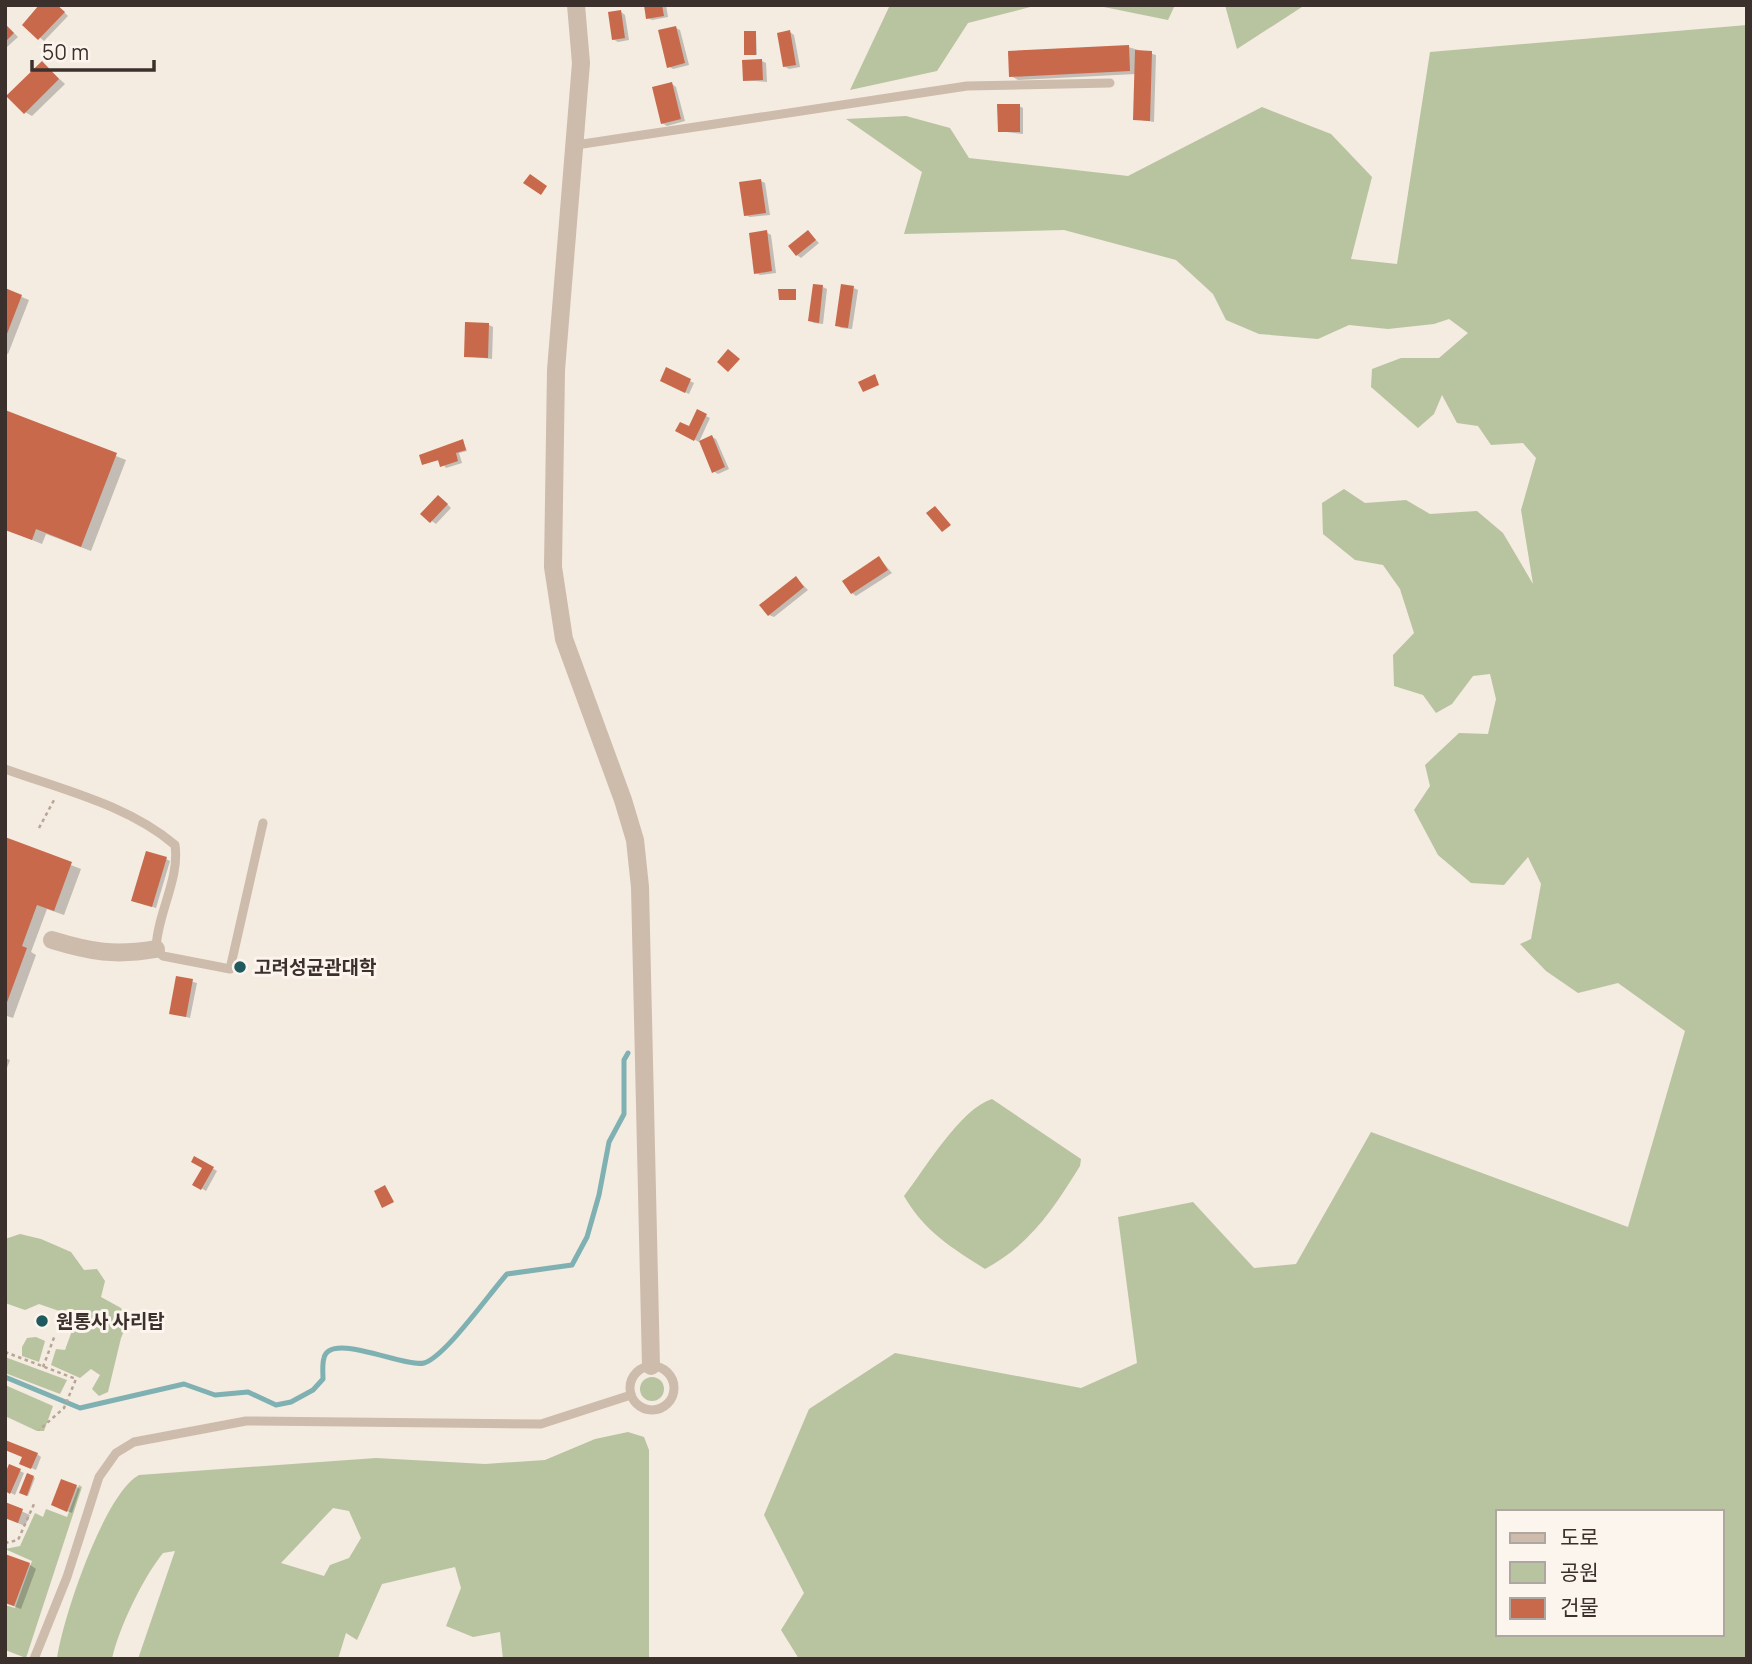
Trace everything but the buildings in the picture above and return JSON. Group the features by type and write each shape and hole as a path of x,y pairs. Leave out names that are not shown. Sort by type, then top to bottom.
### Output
{"street":[{"path":"576,5 581,63 556,370 554,566 564,639 635,840 640,887 651,1366"},
{"path":"52,940 91,952 129,954 156,950"}],"lane":[{"path":"576,145 967,86 1110,83"},
{"path":"5,769 153,827 175,845 177,858 156,935 156,950 163,956 230,969 263,823"},
{"path":"651,1366 669,1373 674,1381 671,1401 654,1410 636,1403 631,1395 634,1376 651,1366"},
{"path":"34,1659 67,1577 99,1477 116,1453 134,1442 246,1421 541,1424 631,1395"}],"path":[{"path":"39,828 60,789"},
{"path":"43,1367 55,1335"},
{"path":"5,1353 76,1379 64,1408 40,1430"},
{"path":"5,1543 18,1540 34,1504"}],"green space":[{"path":"890,5 1038,5 968,23 937,71 850,90"},
{"path":"1094,5 1175,5 1168,20"},
{"path":"1225,5 1305,5 1237,49"},
{"path":"1747,25 1747,1659 799,1659 781,1630 804,1593 764,1515 809,1409 895,1353 1081,1388 1137,1363 1118,1217 1193,1202 1254,1268 1296,1264 1371,1132 1628,1227 1685,1031 1618,983 1578,993 1546,971 1520,944 1531,939 1541,884 1528,857 1504,885 1471,883 1438,855 1414,810 1430,786 1425,765 1459,733 1488,734 1496,699 1490,674 1473,676 1452,704 1436,713 1423,695 1394,686 1393,655 1414,633 1400,589 1383,565 1355,560 1323,534 1322,503 1344,489 1365,503 1406,500 1430,514 1477,511 1503,533 1533,584 1521,510 1536,458 1523,443 1491,445 1478,426 1457,423 1442,395 1434,414 1418,428 1371,387 1372,369 1401,358 1439,358 1468,333 1449,319 1434,324 1388,329 1349,325 1318,339 1259,334 1226,320 1213,294 1176,260 1064,230 904,234 922,172 846,119 906,116 950,128 969,158 1128,176 1262,107 1331,134 1372,177 1351,259 1397,264 1430,52"},
{"path":"992,1099 1081,1159 1080,1166 1070,1182 1040,1224 1015,1249 985,1269 930,1229 904,1196 956,1127 980,1105"},
{"path":"20,1234 41,1239 71,1252 84,1270 97,1269 105,1281 101,1297 121,1308 127,1324 108,1392 99,1396 92,1389 100,1375 91,1369 80,1378 51,1365 56,1349 65,1350 73,1328 65,1313 39,1304 25,1310 5,1303 5,1239"},
{"path":"36,1337 45,1341 39,1362 22,1356 22,1347 27,1338"},
{"path":"5,1357 67,1380 60,1394 5,1373"},
{"path":"652,1377 663,1384 664,1389 657,1400 652,1401 641,1394 640,1389 647,1378"},
{"path":"5,1385 53,1406 44,1431 37,1431 5,1416"},
{"path":"628,1432 644,1437 649,1450 649,1659 503,1659 500,1632 473,1637 446,1626 461,1588 455,1567 382,1584 357,1640 346,1633 338,1659 138,1659 175,1551 163,1553 148,1576 126,1618 112,1659 57,1659 67,1616 99,1531 112,1506 139,1475 376,1458 485,1464 545,1460 595,1439","holes":["333,1508 349,1511 361,1538 349,1558 330,1565 324,1576 281,1563"]},
{"path":"79,1485 82,1487 26,1658 5,1650 5,1605 15,1608 32,1561 5,1549 20,1546 35,1513 43,1517 46,1509 67,1517"}],"waterway":[{"path":"5,1377 80,1408 184,1384 215,1395 248,1392 276,1405 291,1402 313,1390 323,1379 324,1358 329,1351 339,1348 424,1363 455,1337 507,1274 572,1265 587,1237 599,1195 609,1142 624,1114 624,1060 628,1053"}],"place":[{"name":"고려성균관대학","path":"240,967"},
{"name":"원통사 사리탑","path":"42,1321"}]}
